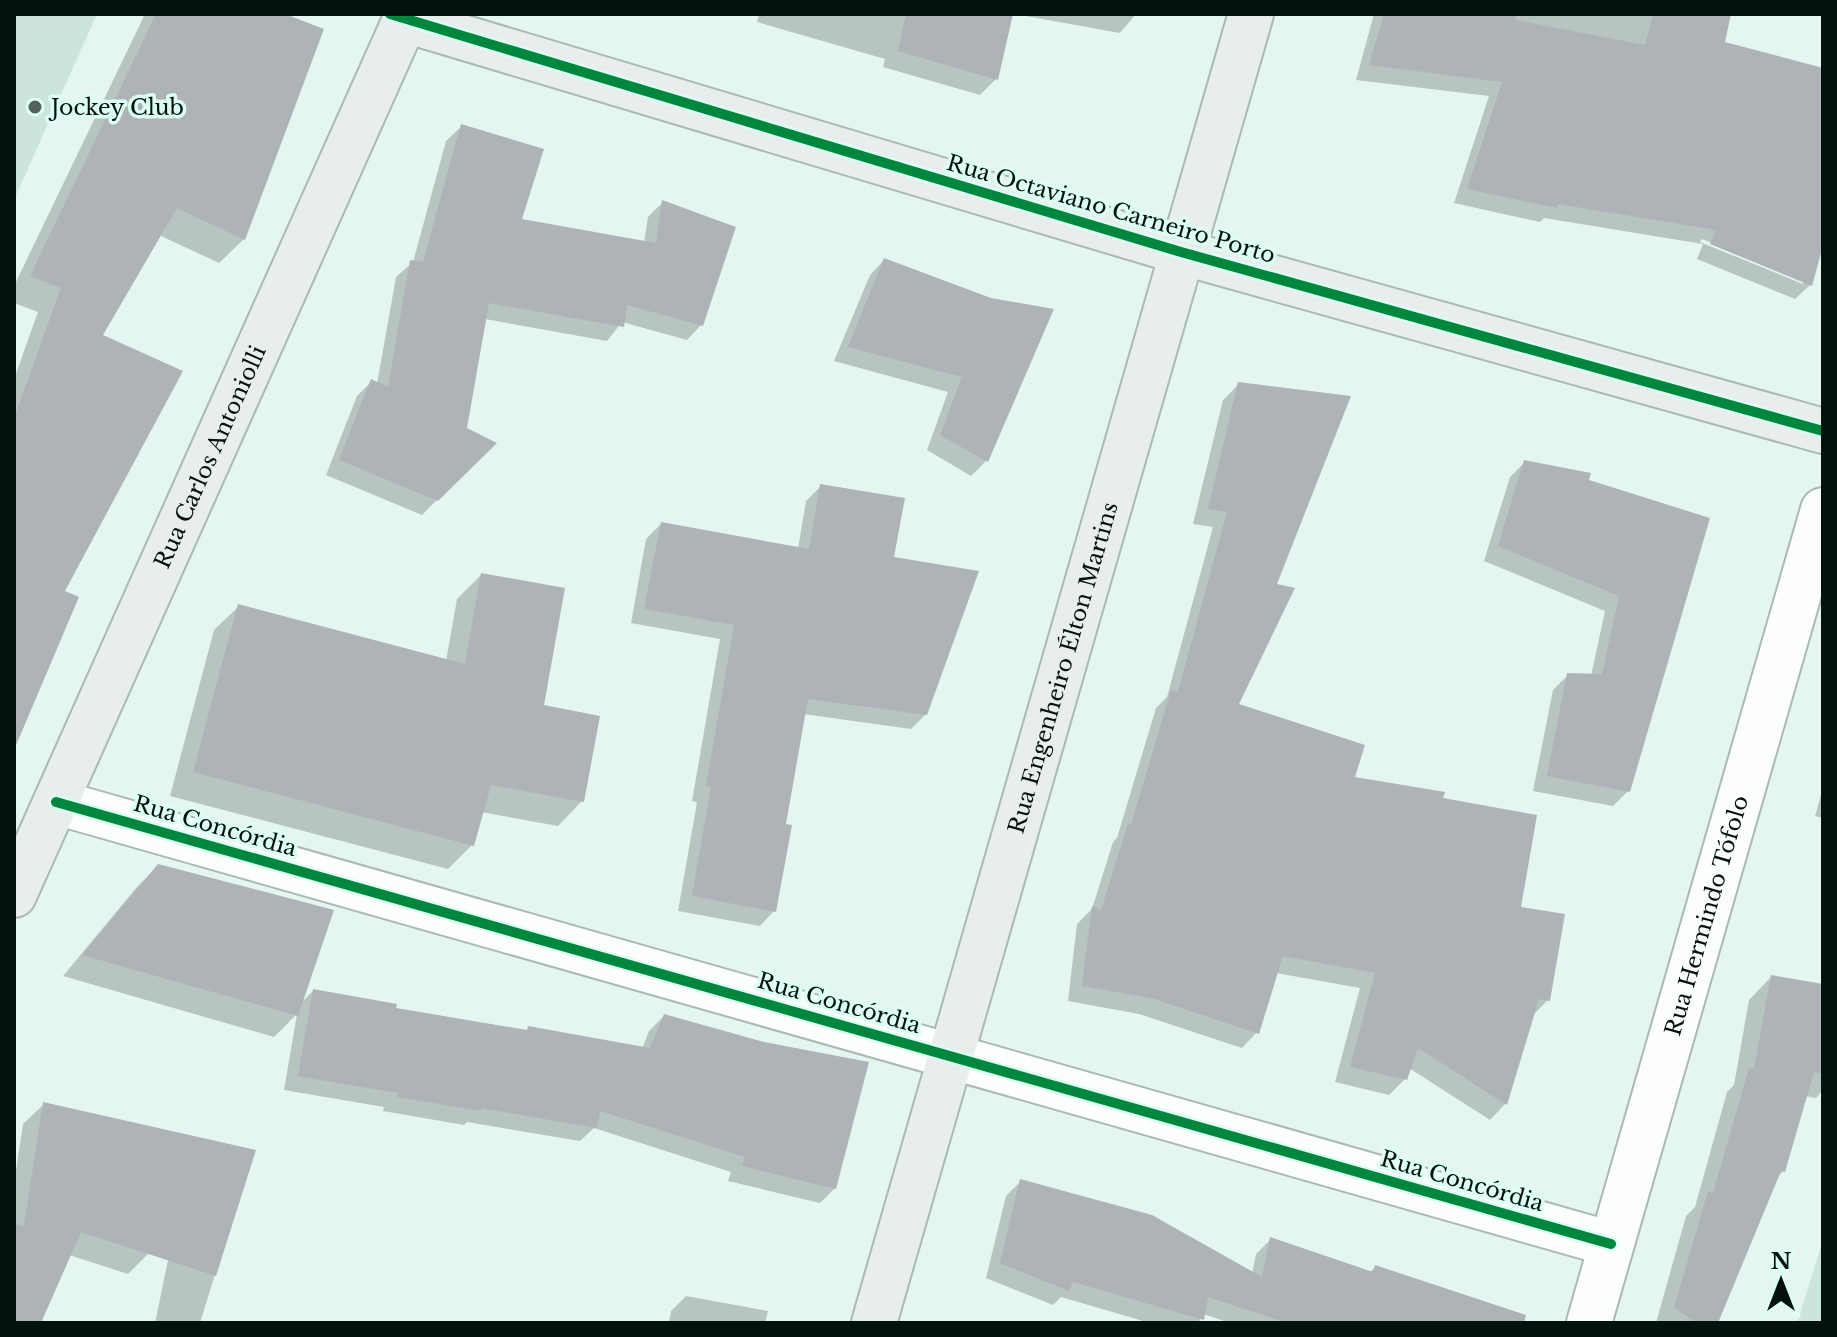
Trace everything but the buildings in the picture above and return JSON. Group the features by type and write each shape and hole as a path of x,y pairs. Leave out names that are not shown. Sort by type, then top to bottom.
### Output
{"street":[{"name":"Rua Engenheiro Élton Martins","path":"874,1323 1251,14"},
{"name":"Rua Octaviano Carneiro Porto","path":"398,17 1181,252 1823,431"},
{"name":"Rua Carlos Antoniolli","path":"14,895 398,17"},
{"name":"Rua Hermindo Tófolo","path":"1589,1323 1823,510"},
{"name":"Rua Concórdia","path":"56,802 1611,1244"}],"green space":[{"name":"Jockey Club","path":"14,14 97,14 14,200"},
{"path":"1823,1240 1823,1323 1797,1323"}],"cycle path":[{"path":"390,14 1181,252 1823,431"},
{"path":"56,802 1611,1244"}],"place":[{"name":"Jockey Club","path":"35,107"}]}
